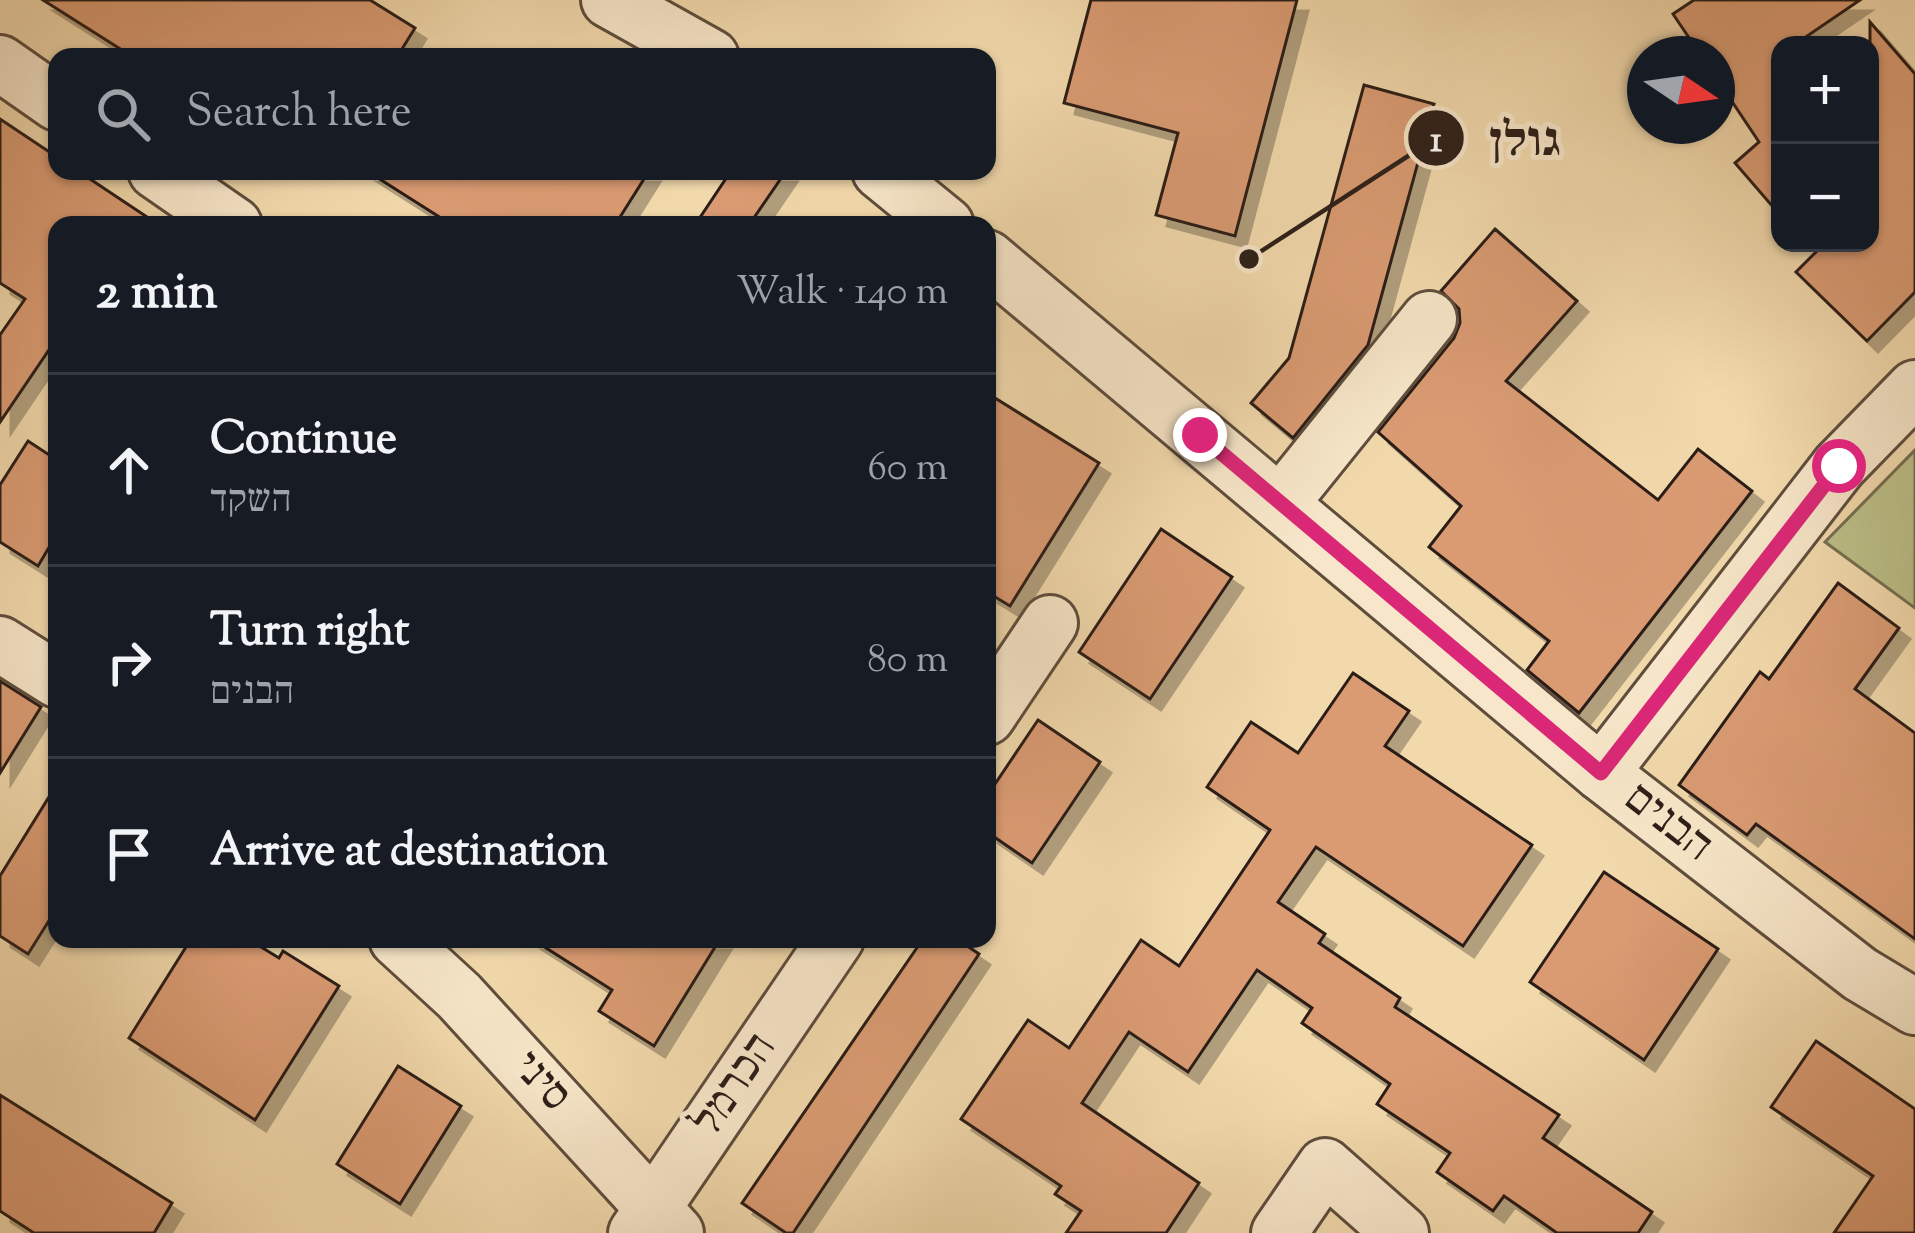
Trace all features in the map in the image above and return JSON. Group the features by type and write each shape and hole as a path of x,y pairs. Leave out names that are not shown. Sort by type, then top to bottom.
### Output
{"street":[{"path":"609,0 695,48"},
{"path":"0,63 48,97"},
{"path":"169,180 221,216"},
{"path":"891,180 935,216"},
{"name":"הבנים","path":"996,265 1601,773 1860,974 1915,1007"},
{"path":"1281,502 1429,319"},
{"path":"1601,773 1839,466 1915,388"},
{"path":"996,704 1050,623"},
{"path":"0,644 48,674"},
{"name":"סיני","path":"408,948 460,996 655,1224"},
{"name":"הכרמל","path":"655,1224 830,948"},
{"path":"1280,1233 1325,1166 1401,1233"}],"green space":[{"path":"1915,450 1915,608 1825,542"}],"building":[{"path":"43,0 370,0 415,28 403,48 119,48"},
{"path":"1091,0 1297,0 1235,236 1156,215 1178,133 1064,103"},
{"path":"1694,0 1860,0 1807,36 1771,36 1771,205 1735,163 1759,142 1735,106 1735,36 1688,36 1673,14"},
{"path":"1870,22 1915,74 1915,292 1867,341 1796,272 1816,252 1879,252 1879,36 1870,36"},
{"path":"1364,85 1434,104 1368,345 1293,438 1251,403 1289,358"},
{"path":"0,119 48,151 48,180 92,180 146,216 48,216 48,351 0,422 0,335 25,299 0,283"},
{"path":"381,180 643,180 621,216 438,216"},
{"path":"725,180 780,180 755,216 701,216"},
{"path":"1495,229 1577,301 1506,381 1658,500 1698,449 1752,491 1579,713 1527,670 1549,641 1429,547 1461,506 1378,432 1454,338 1459,309 1441,291"},
{"path":"996,399 1099,463 1010,606 996,597"},
{"path":"28,441 48,454 48,549 38,566 0,542 0,485"},
{"path":"1161,529 1232,577 1150,699 1079,652"},
{"path":"1838,583 1899,628 1855,689 1915,733 1915,939 1756,824 1747,835 1679,785 1760,672 1769,679"},
{"path":"1353,673 1409,711 1385,746 1532,845 1463,946 1316,847 1278,902 1325,934 1319,943 1400,998 1395,1007 1559,1115 1543,1138 1652,1212 1638,1233 1557,1233 1504,1196 1493,1211 1437,1172 1450,1153 1377,1104 1390,1084 1302,1023 1312,1008 1257,970 1188,1072 1129,1032 1082,1103 1199,1183 1166,1233 1066,1233 1081,1211 1055,1194 1061,1186 961,1119 1028,1020 1069,1048 1141,940 1179,966 1270,830 1207,787 1251,722 1298,753"},
{"path":"0,681 41,707 0,773"},
{"path":"1038,720 1100,762 1032,863 996,838 996,783"},
{"path":"48,799 48,922 28,954 0,936 0,876"},
{"path":"1604,872 1718,949 1644,1060 1530,982"},
{"path":"185,948 263,948 279,958 283,951 339,986 255,1120 129,1038"},
{"path":"546,948 714,948 654,1046 599,1011 612,990"},
{"path":"917,948 970,948 979,954 793,1233 742,1203"},
{"path":"1816,1041 1915,1109 1915,1233 1834,1233 1873,1176 1771,1107"},
{"path":"398,1066 461,1106 400,1204 337,1164"},
{"path":"0,1095 172,1203 154,1233 34,1233 0,1211"}],"place":[{"name":"גולן","path":"1249,259"}],"route":[{"path":"1200,435 1601,773 1839,466"}]}
